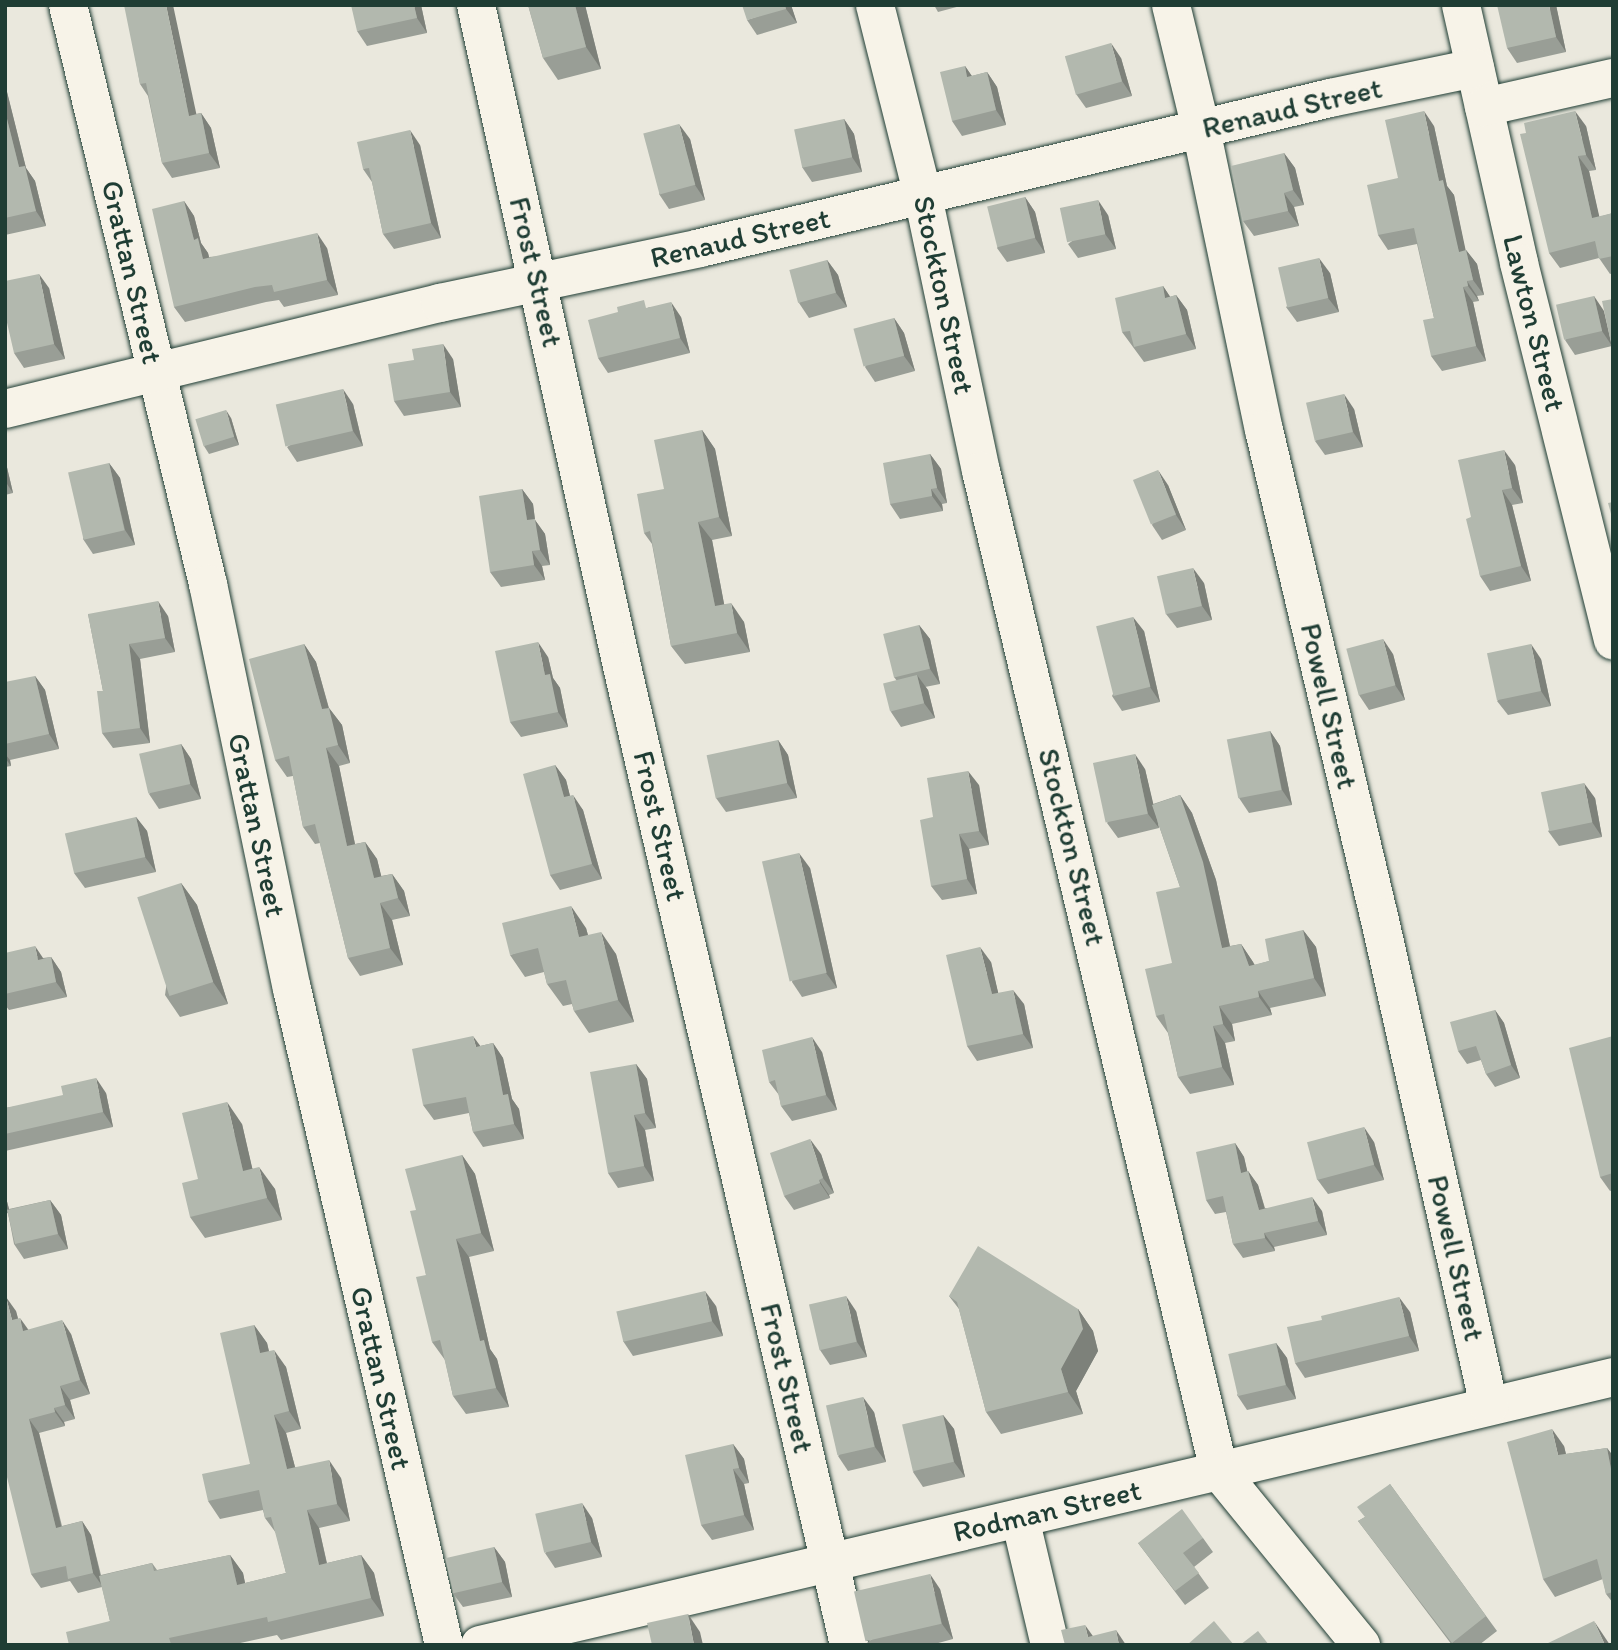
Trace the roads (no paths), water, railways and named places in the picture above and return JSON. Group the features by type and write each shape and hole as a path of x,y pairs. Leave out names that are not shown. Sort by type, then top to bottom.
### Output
{"street":[{"name":"Grattan Street","path":"68,5 208,584 289,976 444,1645"},
{"name":"Frost Street","path":"476,5 624,675 849,1645"},
{"name":"Stockton Street","path":"876,5 923,196 981,471 1219,1471 1361,1645"},
{"name":"Powell Street","path":"1171,5 1201,129 1264,430 1380,916 1489,1406"},
{"name":"Lawton Street","path":"1461,5 1613,640"},
{"name":"Renaud Street","path":"5,409 539,282 923,196 1330,97 1475,68"},
{"path":"1484,107 1613,78"},
{"name":"Rodman Street","path":"480,1645 1613,1377"},
{"path":"1020,1518 1049,1645"}]}
